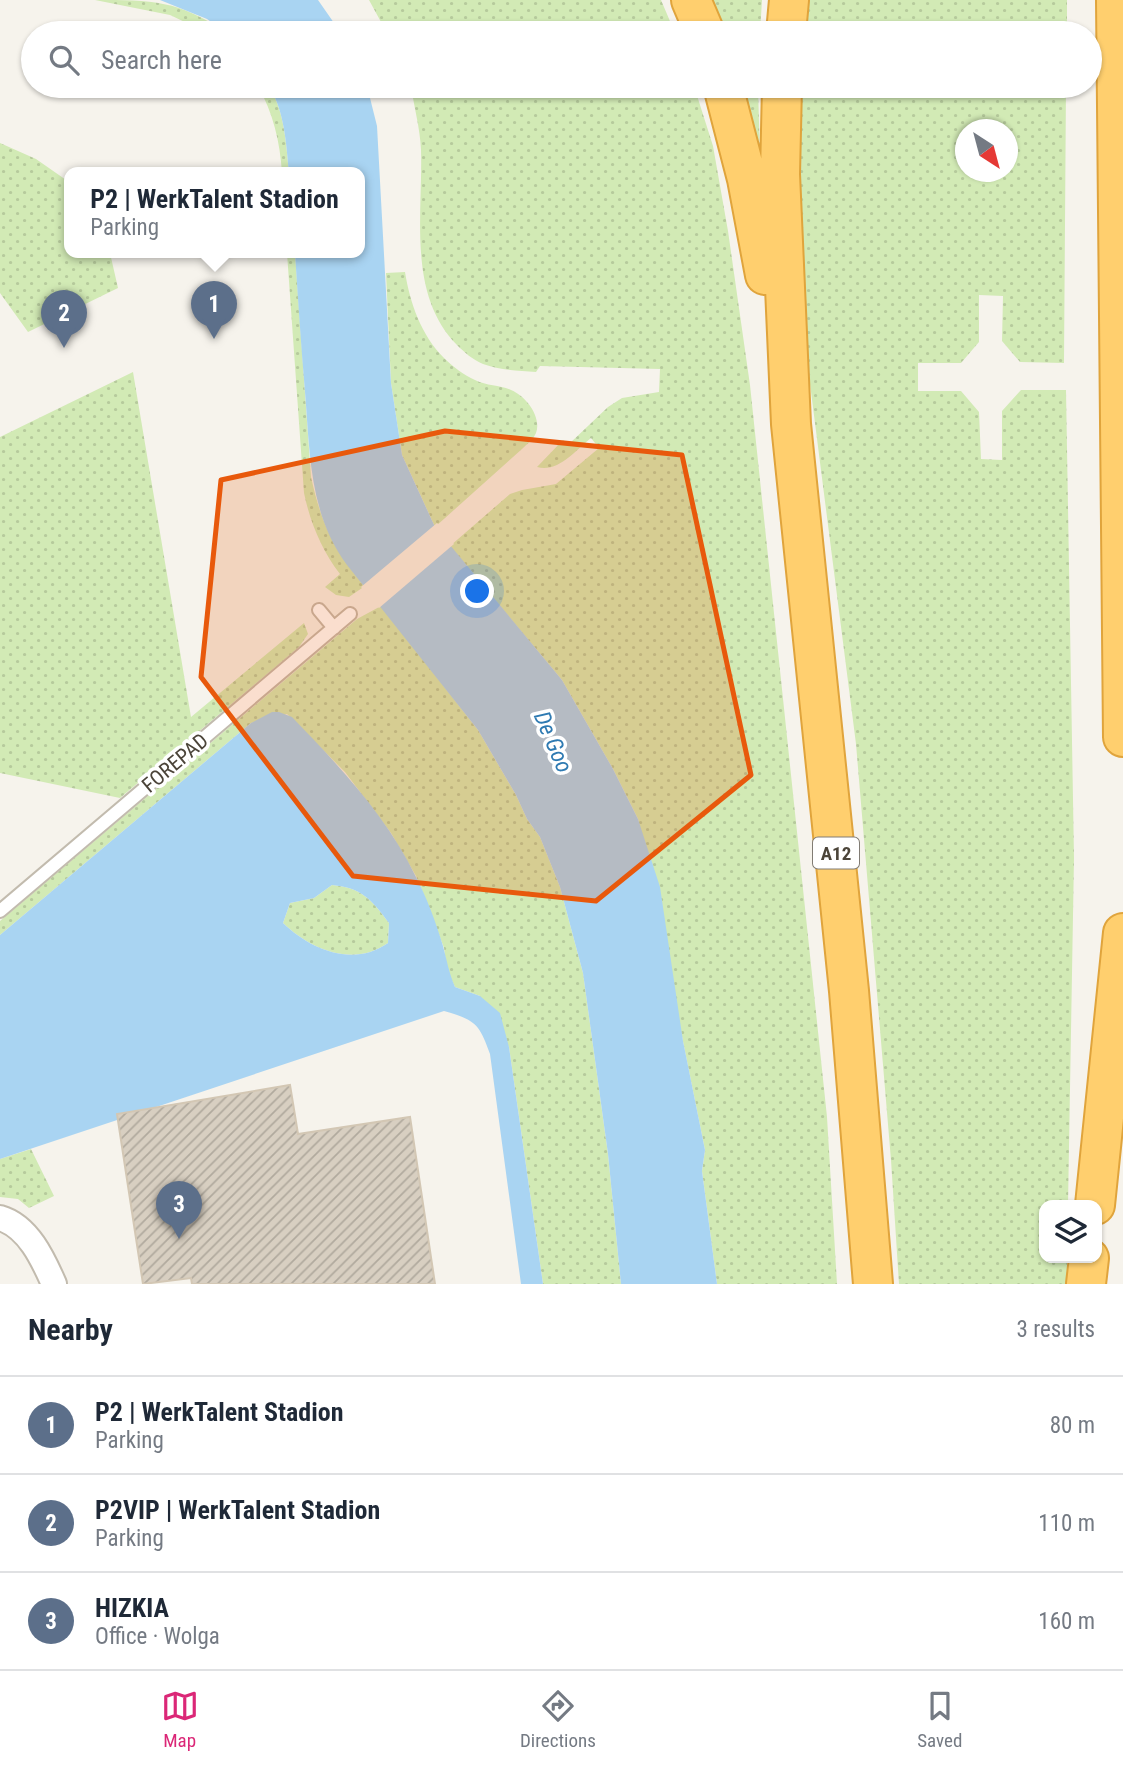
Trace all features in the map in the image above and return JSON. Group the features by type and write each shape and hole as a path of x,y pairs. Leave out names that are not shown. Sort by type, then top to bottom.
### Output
{"highway":[{"path":"691,0 700,21"},
{"path":"787,21 789,0"},
{"path":"1116,0 1123,737"},
{"name":"A12","path":"726,98 747,179 791,424"},
{"name":"A12","path":"782,98 780,174 791,424 847,965 873,1284"},
{"path":"1096,1200 1123,933"},
{"path":"1086,1284 1088,1263"}],"street":[{"path":"0,1218 14,1223 25,1233 54,1284"}],"lane":[{"path":"319,610 334,628"},
{"name":"FOREPAD","path":"0,911 350,614"}],"highlighted area":[{"path":"445,431 682,455 751,775 596,901 353,876 201,677 221,480"}],"green space":[{"path":"95,0 164,4 208,21 183,21 170,15"},
{"path":"369,0 661,0 670,21 380,21"},
{"path":"702,0 762,0 761,21 710,21"},
{"path":"803,0 1067,0 1067,21 802,21"},
{"path":"264,98 275,98 284,128 288,167 281,167 280,150"},
{"path":"413,98 698,98 713,146 750,385 827,1117 837,1284 717,1284 702,1171 705,1150 638,819 562,680 450,546 510,494 556,484 599,448 591,438 559,464 537,467 563,440 569,444 608,407 622,398 659,392 660,369 540,366 536,372 509,370 479,362 457,345 441,325 424,278 418,126"},
{"path":"736,98 758,98 761,195"},
{"path":"799,98 1066,98 1064,363 1020,362 1002,341 1003,296 979,295 979,342 961,363 918,363 918,391 961,391 979,412 981,459 1002,460 1002,411 1021,390 1066,390 1074,858 1068,1200 1039,1200 1039,1263 1067,1263 1067,1284 899,1284 856,744 810,384 796,165"},
{"path":"0,143 36,159 64,179 64,258 111,258 118,288 28,332 0,293"},
{"path":"287,258 295,258 311,477 330,535 365,586 349,597 336,595 325,587 340,574 318,536 304,493"},
{"path":"405,272 418,318 436,349 451,365 471,378 517,393 527,402 537,420 533,438 435,527 402,455 391,383 386,273"},
{"path":"133,372 191,717 304,623 308,634 299,647 120,798 0,773 0,437"},
{"path":"381,606 478,730 527,819 540,837 560,887 583,973 608,1154 621,1284 543,1284 509,1047 480,996 455,987 447,970 444,948 424,895 391,833 345,772 287,714 251,723 0,935 0,921 357,619"},
{"path":"332,885 351,889 371,901 389,923 388,943 375,950 347,955 306,941 283,923 290,903 314,898"},
{"path":"31,1149 54,1196 29,1208 18,1199 0,1197 0,1159"}],"water":[{"path":"160,0 318,0 333,21 210,21"},
{"name":"De Goo","path":"275,98 370,98 377,126 391,383 402,455 435,527 562,680 638,819 660,887 683,1041 705,1150 702,1171 717,1284 621,1284 608,1154 583,973 560,887 540,837 527,819 478,730 347,565 325,525 310,460 295,258 365,258 365,167 288,167 282,117"},
{"path":"272,712 292,717 344,773 391,833 416,877 434,920 455,987 480,996 500,1013 509,1047 543,1284 521,1284 490,1054 483,1035 475,1024 444,1011 0,1159 0,935 251,723","holes":["332,885 365,896 383,915 389,923 388,943 375,950 347,955 306,941 283,923 290,903 314,898"]}],"pier":[{"path":"437,523 454,544 379,608 361,587"}],"building":[{"path":"290,1085 298,1134 410,1117 435,1284 192,1284 191,1278 143,1284 117,1114"}],"place":[{"name":"P2 | WerkTalent Stadion","path":"214,339"},
{"name":"P2VIP | WerkTalent Stadion","path":"64,348"},
{"name":"HIZKIA","path":"179,1239"}]}
